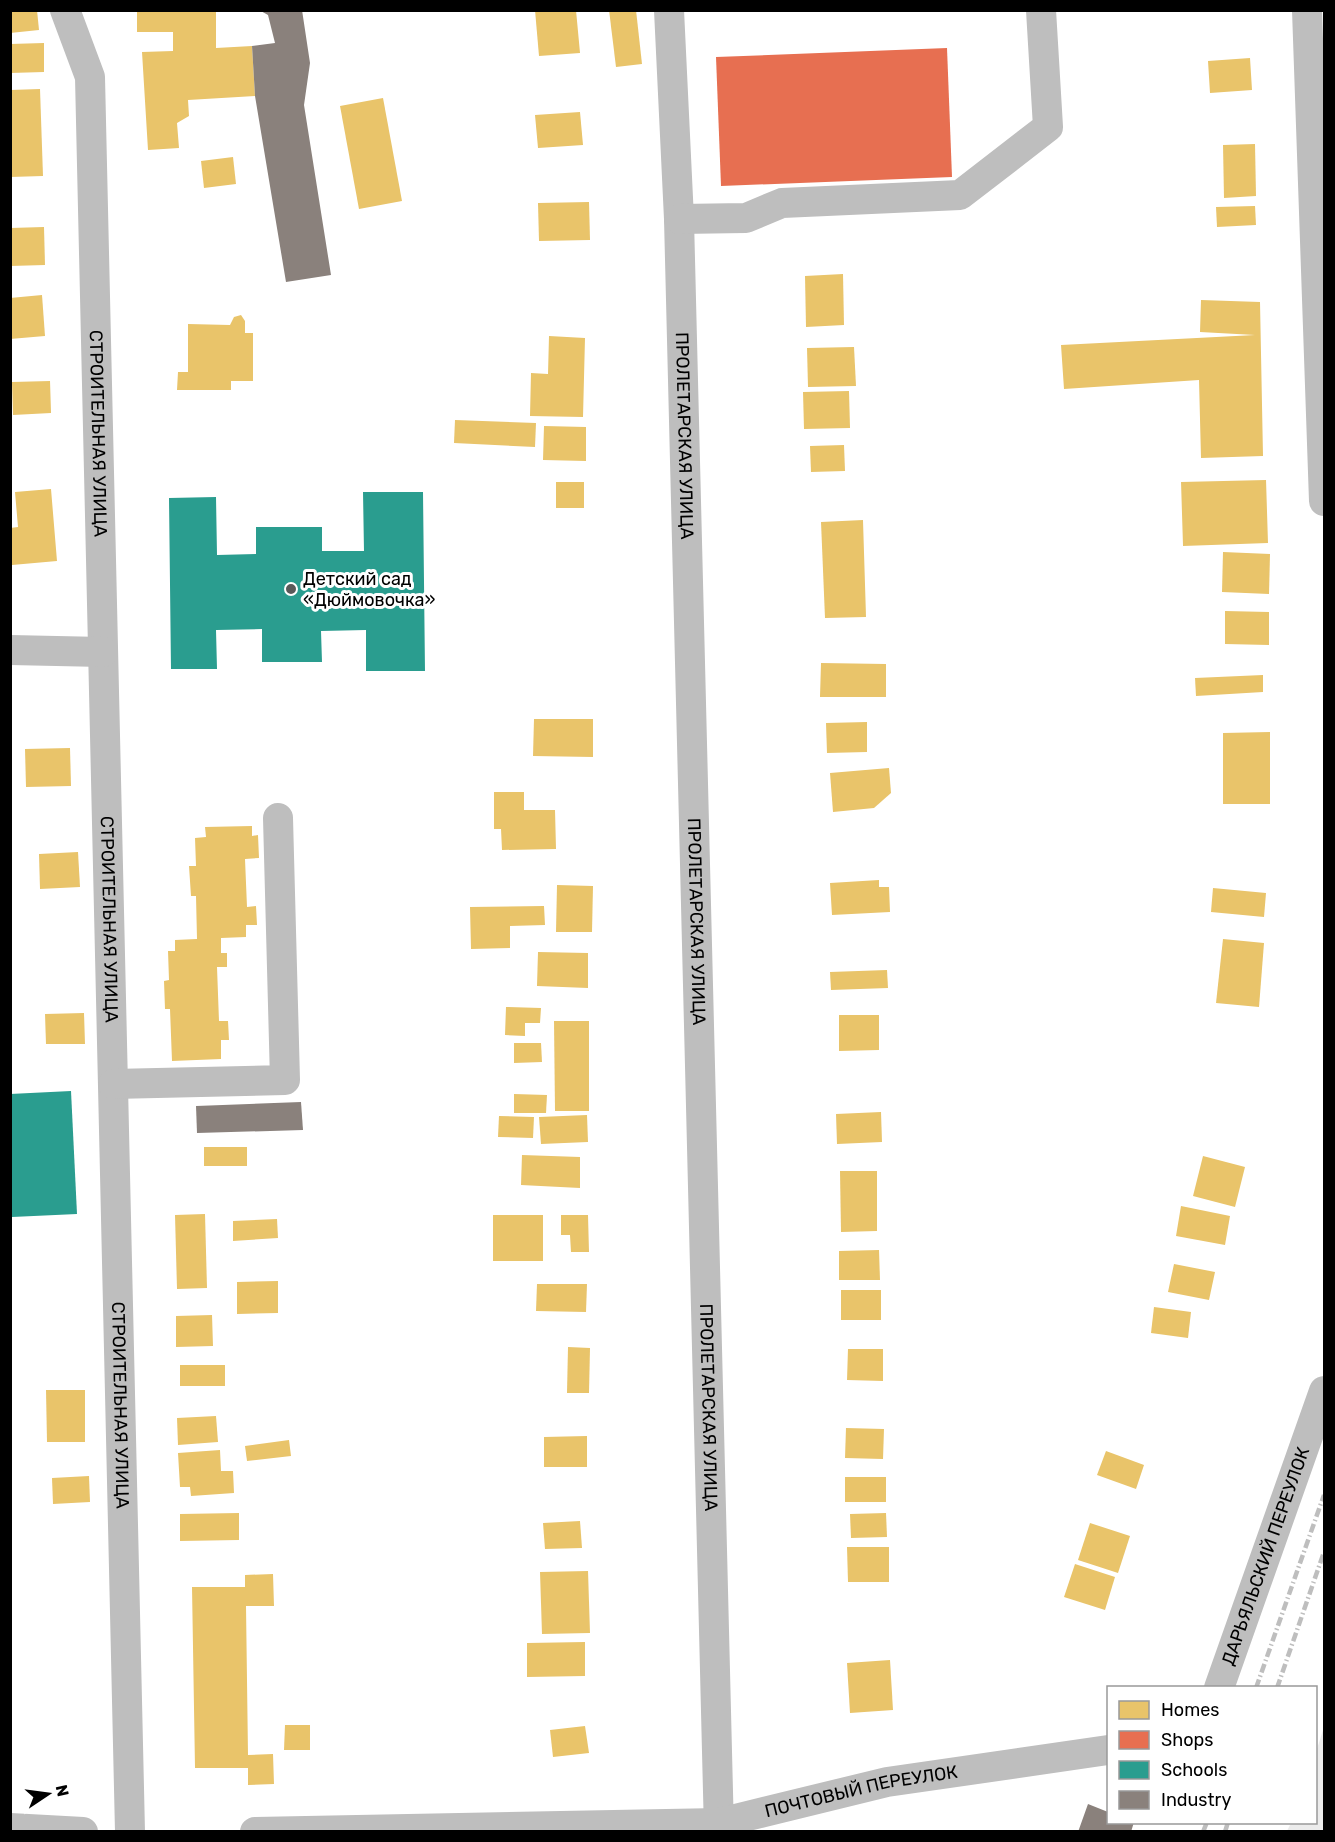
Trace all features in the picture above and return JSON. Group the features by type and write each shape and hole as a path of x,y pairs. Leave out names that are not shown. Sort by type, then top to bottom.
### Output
{"street":[{"name":"СТРОИТЕЛЬНАЯ УЛИЦА","path":"66,10 90,77 130,1832"},
{"path":"679,219 746,218 782,203 960,195 1048,127 1041,10"},
{"path":"1307,10 1324,501"},
{"name":"ПРОЛЕТАРСКАЯ УЛИЦА","path":"674,11 719,1827"},
{"path":"10,650 103,652"},
{"path":"113,1084 285,1080 278,818"},
{"name":"ДАРЬЯЛЬСКИЙ ПЕРЕУЛОК","path":"1220,1686 1324,1391"},
{"name":"ПОЧТОВЫЙ ПЕРЕУЛОК","path":"255,1832 719,1827 887,1782 1107,1750"},
{"path":"10,1828 83,1832"}],"shaded area":[{"path":"1324,1727 1324,1831 1287,1831 1290,1824 1317,1824 1317,1749"}],"building: Homes":[{"path":"10,10 37,10 39,30 10,33"},
{"path":"137,10 216,10 216,48 252,46 255,96 188,100 189,116 177,123 179,148 148,150 142,52 173,51 173,32 137,32"},
{"path":"535,10 576,10 580,53 539,56"},
{"path":"609,10 636,10 642,64 616,67"},
{"path":"44,43 44,72 10,73 10,44"},
{"path":"1250,58 1252,90 1210,93 1208,61"},
{"path":"40,89 43,176 10,177 10,90"},
{"path":"383,98 402,201 359,209 340,106"},
{"path":"580,112 583,145 538,148 535,115"},
{"path":"1255,144 1256,196 1224,198 1223,145"},
{"path":"233,157 236,184 204,188 201,161"},
{"path":"589,202 590,240 539,241 538,203"},
{"path":"1255,206 1256,225 1217,227 1216,207"},
{"path":"44,227 45,265 10,266 10,228"},
{"path":"843,274 844,325 806,327 805,276"},
{"path":"42,295 45,336 10,339 10,298"},
{"path":"1201,300 1260,302 1263,456 1201,458 1199,380 1064,389 1061,345 1255,335 1200,332"},
{"path":"241,315 245,321 245,333 253,333 253,381 231,381 231,390 177,390 178,372 188,372 188,324 230,325 234,317"},
{"path":"549,336 585,338 583,417 530,416 531,373 548,374"},
{"path":"854,347 856,386 808,387 807,348"},
{"path":"50,381 51,413 13,415 12,382"},
{"path":"849,391 850,428 804,429 803,392"},
{"path":"455,420 536,423 535,447 454,443"},
{"path":"544,426 586,427 586,461 543,460"},
{"path":"844,445 845,471 811,472 810,446"},
{"path":"1266,480 1268,543 1183,546 1181,482"},
{"path":"556,482 584,482 584,508 556,508"},
{"path":"51,489 57,561 12,565 10,528 18,527 15,492"},
{"path":"863,520 866,617 825,618 821,522"},
{"path":"1223,552 1270,554 1269,594 1222,592"},
{"path":"1225,611 1269,612 1269,645 1225,644"},
{"path":"821,663 886,664 886,697 820,697"},
{"path":"1263,675 1263,692 1196,696 1195,678"},
{"path":"534,719 593,719 593,757 533,756"},
{"path":"867,722 867,752 827,753 826,723"},
{"path":"1270,732 1270,804 1223,804 1223,733"},
{"path":"70,748 71,786 26,787 25,749"},
{"path":"889,768 891,793 874,808 833,812 830,773"},
{"path":"494,792 524,792 524,810 555,810 556,849 502,850 501,829 494,829"},
{"path":"252,826 252,836 258,835 259,858 245,859 247,907 256,906 257,925 246,925 246,937 221,938 221,953 227,953 227,967 217,967 219,1021 228,1021 229,1040 221,1040 221,1059 172,1061 170,1009 165,1009 164,981 169,980 168,951 175,951 175,940 197,939 196,896 191,896 189,866 196,866 195,838 206,837 205,827"},
{"path":"78,852 80,887 40,889 39,854"},
{"path":"879,880 879,887 889,887 890,912 832,915 830,883"},
{"path":"557,885 593,886 592,932 556,932"},
{"path":"1213,888 1266,893 1264,917 1211,912"},
{"path":"544,906 545,925 510,926 510,948 471,949 470,907"},
{"path":"1223,939 1264,943 1259,1007 1216,1003"},
{"path":"538,952 588,953 588,988 537,986"},
{"path":"887,970 888,988 831,990 830,972"},
{"path":"506,1007 541,1008 540,1023 525,1023 525,1036 505,1035"},
{"path":"84,1013 85,1044 46,1044 45,1014"},
{"path":"839,1015 879,1015 879,1050 839,1051"},
{"path":"554,1021 589,1021 589,1111 555,1111"},
{"path":"514,1043 541,1043 542,1062 514,1063"},
{"path":"514,1094 547,1095 546,1113 514,1113"},
{"path":"881,1112 882,1142 837,1144 836,1114"},
{"path":"587,1115 588,1142 541,1144 539,1117"},
{"path":"499,1116 534,1117 533,1138 498,1137"},
{"path":"204,1147 247,1147 247,1166 204,1166"},
{"path":"522,1155 580,1157 580,1188 521,1185"},
{"path":"1203,1156 1245,1167 1235,1207 1193,1196"},
{"path":"840,1171 877,1171 877,1231 841,1232"},
{"path":"1181,1206 1230,1216 1225,1245 1176,1236"},
{"path":"205,1214 207,1288 177,1289 175,1215"},
{"path":"493,1215 543,1215 543,1261 493,1261"},
{"path":"561,1215 588,1215 589,1252 571,1252 570,1235 561,1235"},
{"path":"277,1219 278,1238 233,1241 233,1221"},
{"path":"879,1250 880,1280 839,1280 839,1251"},
{"path":"1174,1264 1215,1272 1209,1300 1168,1292"},
{"path":"278,1281 278,1313 237,1314 237,1282"},
{"path":"537,1284 587,1284 586,1312 536,1311"},
{"path":"841,1290 881,1290 881,1320 841,1320"},
{"path":"1154,1307 1191,1312 1188,1338 1151,1333"},
{"path":"212,1315 213,1346 176,1347 176,1316"},
{"path":"568,1347 590,1348 589,1393 567,1393"},
{"path":"848,1349 883,1349 883,1381 847,1380"},
{"path":"180,1365 225,1365 225,1386 180,1386"},
{"path":"46,1390 85,1390 85,1442 47,1442"},
{"path":"216,1416 218,1442 178,1445 177,1418"},
{"path":"846,1428 884,1429 883,1459 845,1458"},
{"path":"587,1436 587,1467 544,1467 544,1437"},
{"path":"289,1440 291,1456 247,1461 245,1446"},
{"path":"220,1450 221,1471 233,1471 234,1493 191,1496 190,1487 180,1487 178,1453"},
{"path":"1106,1451 1144,1465 1136,1489 1097,1475"},
{"path":"89,1476 90,1502 53,1504 52,1478"},
{"path":"845,1477 886,1477 886,1502 845,1502"},
{"path":"239,1513 239,1540 180,1541 180,1514"},
{"path":"886,1513 887,1537 851,1538 850,1514"},
{"path":"580,1521 582,1548 545,1549 543,1523"},
{"path":"1090,1523 1130,1536 1118,1573 1078,1560"},
{"path":"847,1547 889,1547 889,1582 848,1582"},
{"path":"1075,1564 1115,1577 1105,1610 1064,1597"},
{"path":"588,1571 590,1633 542,1634 540,1572"},
{"path":"273,1574 274,1606 246,1606 248,1755 273,1754 274,1784 248,1785 248,1768 195,1768 192,1587 245,1587 245,1575"},
{"path":"585,1642 585,1676 527,1677 527,1643"},
{"path":"890,1660 893,1710 850,1713 847,1663"},
{"path":"285,1725 310,1725 310,1750 284,1750"},
{"path":"585,1726 589,1753 553,1757 550,1730"}],"building: Shops":[{"path":"947,48 952,177 721,186 716,57"}],"building: Schools":[{"path":"363,492 423,492 425,671 366,671 366,630 321,631 322,662 262,662 262,629 216,630 217,669 171,669 169,498 216,497 217,555 256,554 256,527 322,527 322,551 364,551"},
{"path":"71,1091 77,1214 12,1217 10,1094"}],"building: Industry":[{"path":"259,10 302,10 310,63 304,105 331,275 286,282 255,96 252,46 275,43 268,15"},
{"path":"301,1102 303,1130 197,1133 196,1106"},
{"path":"1088,1804 1107,1812 1107,1824 1133,1824 1131,1832 1078,1832"}],"railway":[{"path":"1257,1686 1324,1495"},
{"path":"1278,1686 1324,1552"},
{"path":"1203,1832 1206,1824"},
{"path":"1225,1832 1227,1824"}],"place":[{"name":"Детский сад «Дюймовочка»","path":"291,589"}]}
